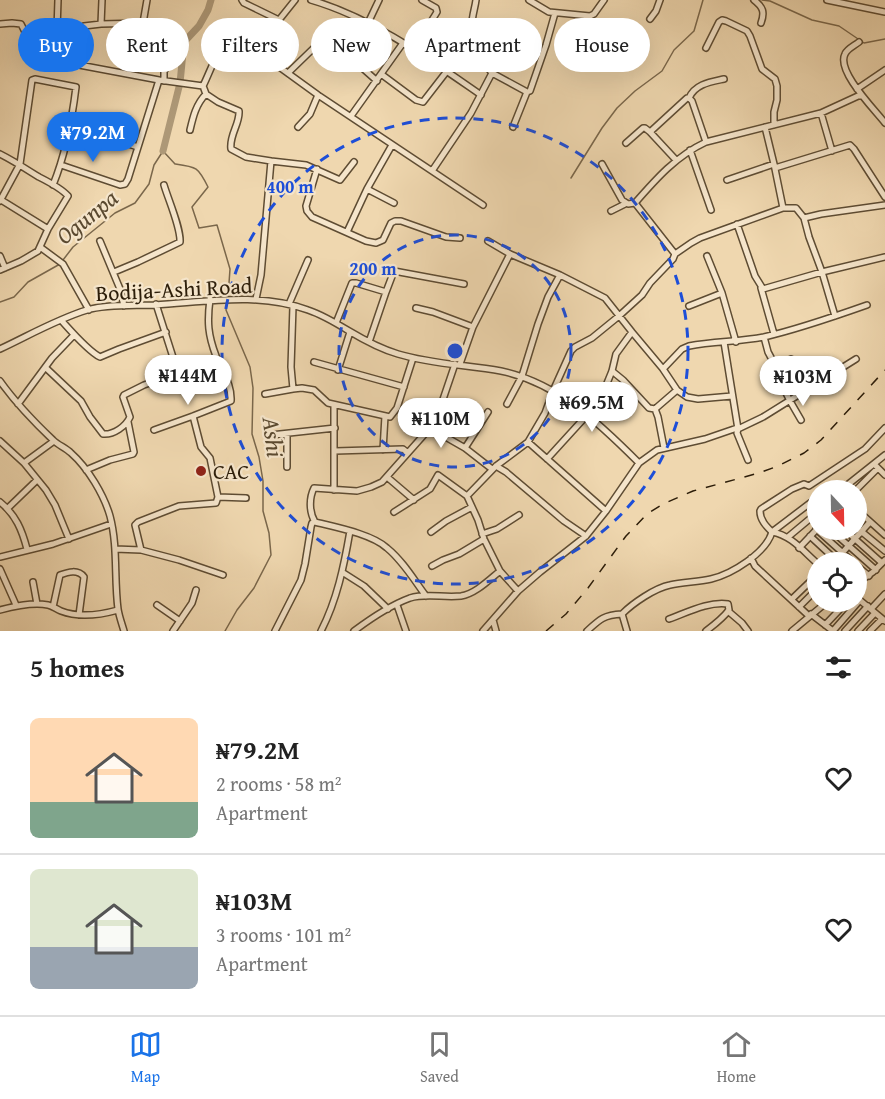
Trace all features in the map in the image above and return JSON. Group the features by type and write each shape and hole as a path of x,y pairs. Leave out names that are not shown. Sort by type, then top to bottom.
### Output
{"street":[{"path":"57,18 58,0"},
{"path":"101,24 102,0"},
{"path":"94,25 143,23 147,0"},
{"path":"242,0 275,18"},
{"path":"281,18 295,0"},
{"path":"311,0 356,18"},
{"path":"370,18 379,0"},
{"path":"422,0 436,8 438,12 434,18"},
{"path":"476,0 473,28 488,70 527,92"},
{"path":"530,0 555,14 590,16 604,0"},
{"path":"650,20 660,0"},
{"path":"754,0 764,12 761,22"},
{"path":"827,0 885,12"},
{"path":"871,9 873,0"},
{"path":"513,127 527,92 530,91 555,14"},
{"path":"706,48 722,20 747,31 762,69 775,79 777,100 774,125"},
{"path":"0,24 18,23"},
{"path":"351,116 403,43 392,37"},
{"path":"859,42 846,52 843,58 845,70 862,96 885,123"},
{"path":"311,51 288,73 483,205"},
{"path":"94,68 203,86"},
{"path":"857,89 885,70"},
{"path":"61,165 122,184 128,179 163,72"},
{"path":"210,72 203,86 206,94 239,111 230,142 231,149 246,157 306,165 340,180 354,162"},
{"path":"367,72 377,81"},
{"path":"381,74 416,100 423,102 446,72"},
{"path":"448,72 481,95"},
{"path":"432,171 467,120 492,73"},
{"path":"48,229 0,201 20,164 33,79 76,87 70,128 61,165 53,185"},
{"path":"650,132 685,99 689,98 694,89 709,82 724,79"},
{"path":"190,130 201,99 206,94"},
{"path":"298,127 312,111 318,95"},
{"path":"611,211 626,204 635,203 651,183 676,160 706,142 821,113 862,96"},
{"path":"689,98 706,142"},
{"path":"821,113 832,151"},
{"path":"70,128 138,147"},
{"path":"626,143 642,128 645,128 676,160"},
{"path":"765,128 783,208"},
{"path":"347,232 367,189 392,145"},
{"path":"728,180 850,146 885,197"},
{"path":"690,150 711,210"},
{"path":"0,154 20,164 68,196 38,251 3,269 0,256"},
{"path":"256,299 261,275 271,161"},
{"path":"602,164 626,204"},
{"path":"317,169 306,206 312,217 366,241 380,242 395,220 446,237 460,238"},
{"path":"114,272 180,242 178,228 164,185"},
{"path":"367,189 394,203"},
{"path":"635,203 675,254"},
{"path":"804,218 885,205"},
{"path":"467,496 494,467 528,442 545,413 571,351 592,338 619,316 642,295 675,254 695,241 783,208 796,208 804,218 835,316"},
{"path":"737,224 761,288 774,334"},
{"path":"100,241 114,272 124,306"},
{"path":"488,241 510,254 560,275 605,298 663,369 677,390 691,398 732,396"},
{"path":"40,247 61,263 89,310"},
{"path":"315,522 310,505 314,488 357,491 378,485 430,428 437,417 473,327 510,254"},
{"path":"707,256 722,292 736,342"},
{"path":"761,288 885,257"},
{"path":"292,389 291,305 308,260"},
{"path":"369,342 394,271 464,284"},
{"path":"507,404 522,376 538,324 560,275"},
{"path":"336,323 352,283 386,292"},
{"path":"689,306 722,292"},
{"path":"154,430 231,401 227,379 209,335 210,299"},
{"name":"Bodija-Ashi Road","path":"0,349 89,310 210,299 256,299 291,305 309,310 393,352 413,358 522,376 571,401 588,414 639,463"},
{"path":"156,304 178,372"},
{"path":"663,369 682,349 689,346 764,337 867,305"},
{"path":"416,308 473,327"},
{"path":"62,320 74,335 100,357 166,332"},
{"path":"338,370 350,332"},
{"path":"547,459 588,414 603,393 616,354 632,333"},
{"path":"18,404 52,358 74,335"},
{"path":"764,337 768,352 801,420"},
{"path":"724,342 738,436 748,460"},
{"path":"265,394 302,388 314,390 327,403 390,417 394,413 413,358"},
{"path":"86,470 133,454 128,422 130,413 124,395 144,385 217,359"},
{"path":"777,367 791,359 797,362"},
{"path":"483,631 518,591 585,536 606,512 639,463 657,450 705,439 763,417 856,359"},
{"path":"314,362 404,387"},
{"path":"46,368 78,398 103,434 110,434 128,422"},
{"path":"612,371 649,408 655,409"},
{"path":"0,381 18,404 54,441 72,454 97,487 111,524 115,549 118,610 124,631"},
{"path":"655,409 677,390"},
{"path":"334,405 334,490"},
{"path":"655,409 664,448"},
{"path":"465,448 488,412"},
{"path":"141,550 136,523 179,506 216,503 218,497 210,458 201,447 194,416"},
{"path":"383,450 385,416"},
{"path":"271,435 334,428"},
{"path":"430,428 506,472 585,536"},
{"path":"807,555 788,537 772,532 761,518 761,509 792,489 804,484 809,486 865,450 885,428"},
{"path":"287,434 287,467"},
{"path":"0,441 24,463 50,497 69,539"},
{"path":"24,463 54,441"},
{"path":"528,442 606,512"},
{"path":"335,451 403,449 408,453"},
{"path":"864,480 885,455"},
{"path":"876,466 885,475"},
{"path":"856,480 876,466"},
{"path":"394,512 430,489 438,475 467,496 500,571 518,591"},
{"path":"387,477 414,500"},
{"path":"8,508 37,480"},
{"path":"218,497 246,498"},
{"path":"0,502 18,521 27,549"},
{"path":"587,631 603,617 609,614 622,614 633,604 668,585 711,579 722,575 751,558 766,543 772,532 807,505"},
{"path":"431,532 472,507"},
{"path":"432,566 459,554 483,536 519,515"},
{"path":"867,519 885,536"},
{"path":"788,537 807,521"},
{"path":"315,522 350,531 386,546 403,564 426,596"},
{"path":"275,631 301,580 310,527 315,522"},
{"path":"0,557 69,539 111,524"},
{"path":"322,631 333,606 350,531"},
{"path":"867,536 885,551"},
{"path":"799,548 807,539"},
{"path":"814,540 826,552"},
{"path":"829,540 841,552"},
{"path":"842,540 876,570"},
{"path":"843,552 854,540"},
{"path":"856,540 884,561 869,576"},
{"path":"115,549 141,550 223,575"},
{"path":"751,558 755,566 799,607 833,631 847,612"},
{"path":"0,569 16,605"},
{"path":"354,631 388,609 409,599 426,596 462,596 500,571"},
{"path":"53,607 60,575 79,572 84,577 79,615"},
{"path":"342,572 364,586 388,609"},
{"path":"33,582 37,604"},
{"path":"792,599 807,585"},
{"path":"173,631 192,603 196,590"},
{"path":"844,631 884,598"},
{"path":"799,607 807,599"},
{"path":"669,619 722,603 728,604 729,610 706,631"},
{"path":"0,609 16,605 37,604 79,615 99,615 118,610"},
{"path":"157,605 180,621"},
{"path":"397,605 406,631"},
{"path":"867,606 883,620 870,631"},
{"path":"858,631 871,609"},
{"path":"728,611 748,631"},
{"path":"792,631 814,612"},
{"path":"825,625 837,612"},
{"path":"622,614 627,631"},
{"path":"493,620 496,631"}],"waterway":[{"name":"Ogunpa","path":"163,151 180,83 184,42 199,26 211,0"},
{"path":"571,178 617,108 662,71 674,50 694,31 703,0"},
{"path":"762,0 770,1 812,20 839,26 864,43 885,39"},
{"name":"Ashi","path":"63,260 73,247 115,213 135,203 149,184 154,165 163,151 175,164 196,169 208,187 192,207 199,228 217,225 230,269 228,297"},
{"name":"Ogunpa","path":"0,302 14,297 28,282 60,264"},
{"name":"Ashi","path":"225,631 254,588 271,555 269,533 263,511 263,481 252,434 253,388 250,367 226,310 227,302"}],"railway":[{"path":"546,631 566,614 626,536 647,514 693,491 759,473 804,453 821,440 885,370"}],"place":[{"name":"CAC","path":"201,471"}]}
